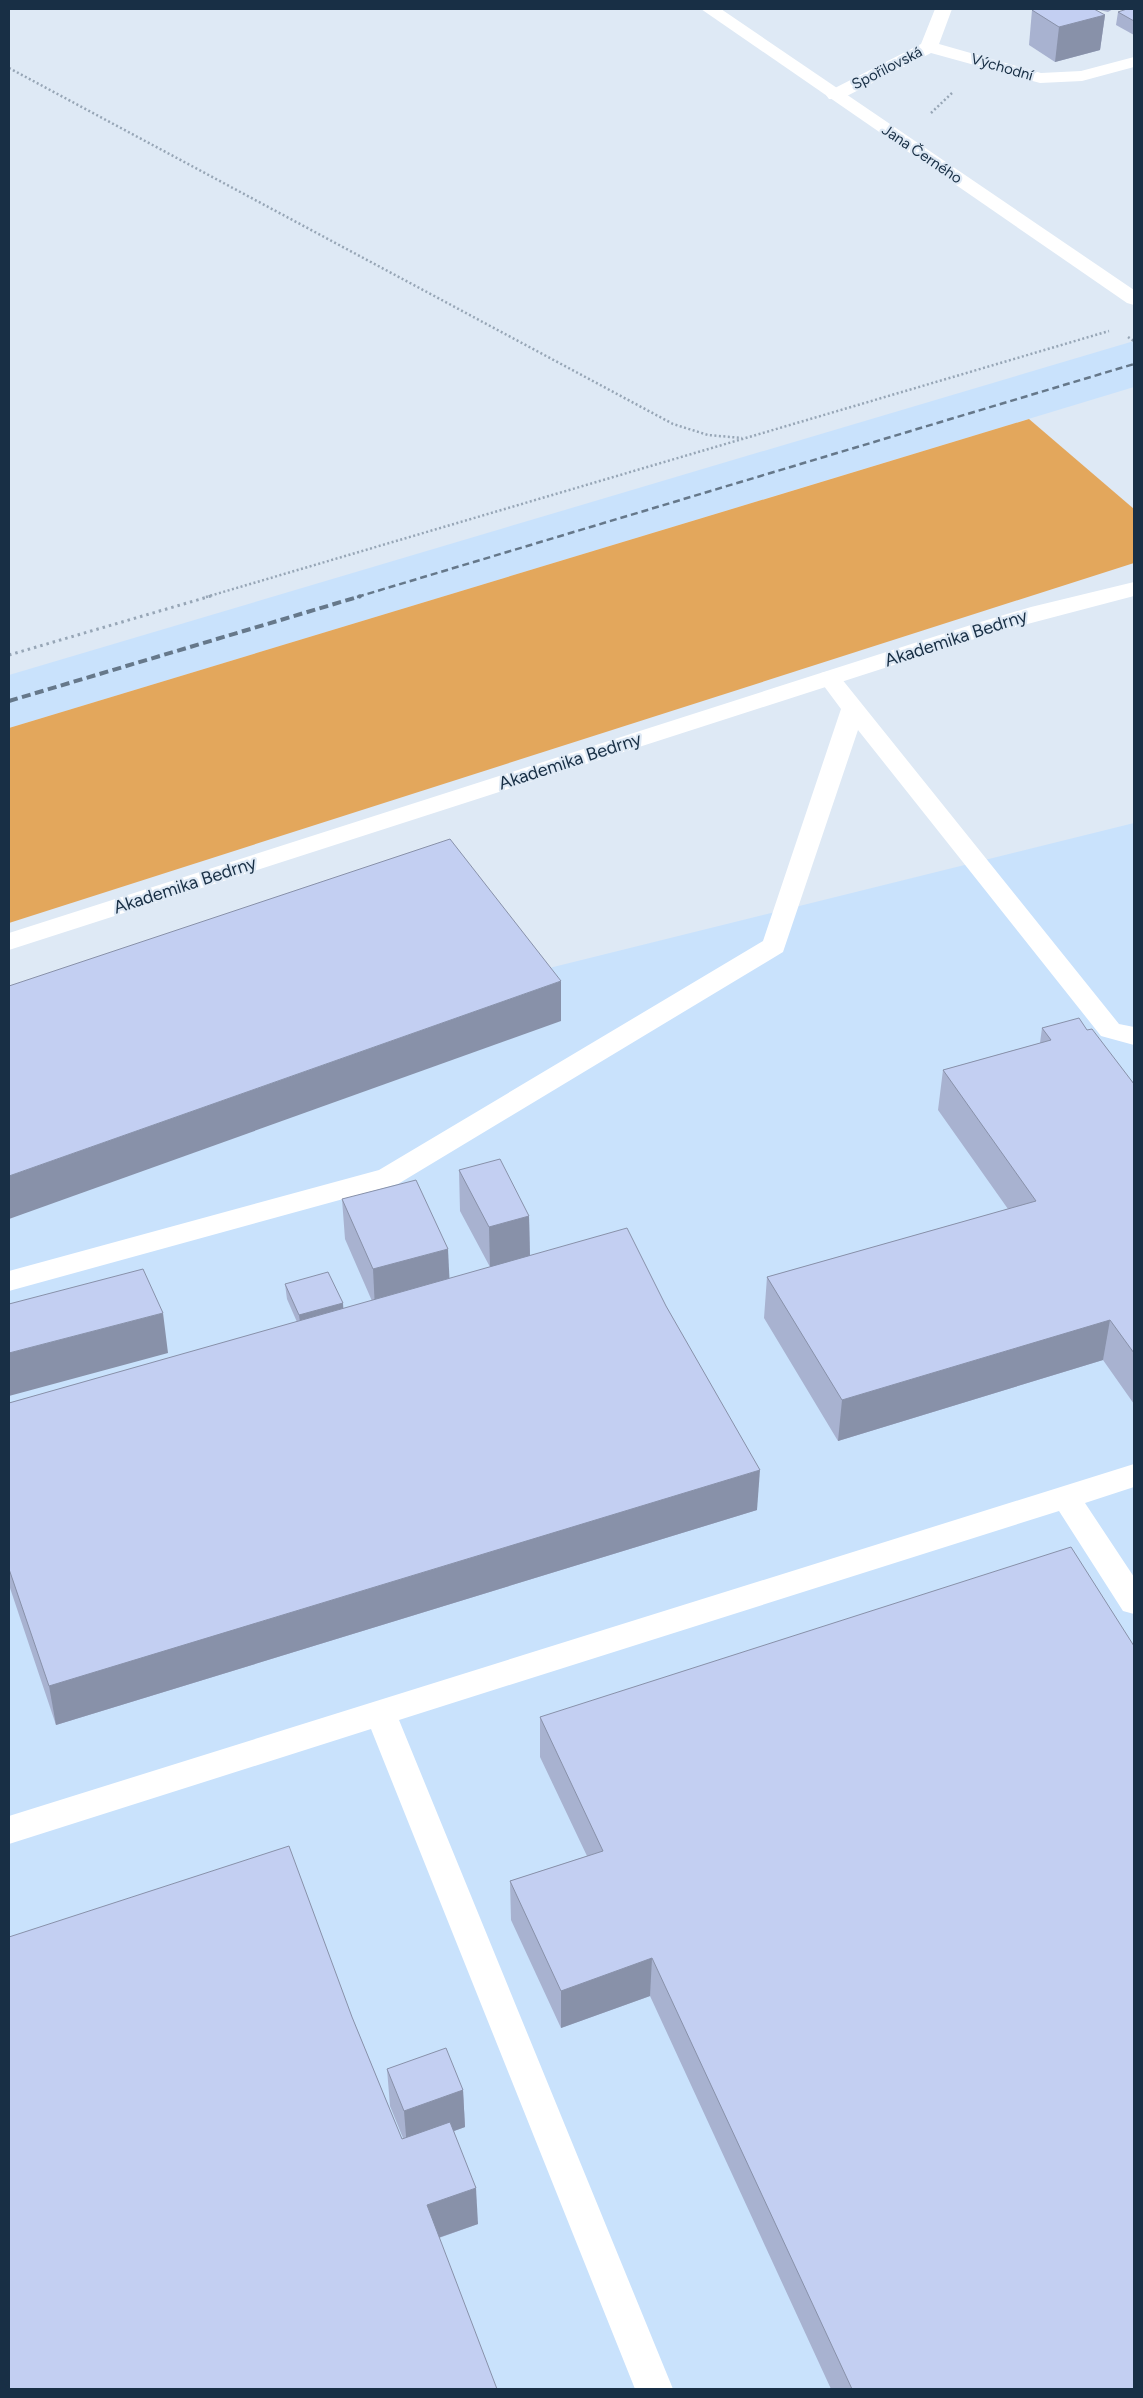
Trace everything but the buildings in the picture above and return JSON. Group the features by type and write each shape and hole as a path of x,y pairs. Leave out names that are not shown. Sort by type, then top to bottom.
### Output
{"street":[{"name":"Jana Černého","path":"710,9 1134,299"},
{"name":"Spořilovská","path":"835,95 929,47 943,9"},
{"name":"Východní","path":"929,47 1040,78 1082,76 1134,62"},
{"name":"Akademika Bedrny","path":"9,942 1039,612 1134,589"},
{"path":"829,678 1110,1030 1134,1036"},
{"path":"9,1281 388,1178 774,946 853,709"},
{"path":"9,1830 1134,1476"},
{"path":"1066,1498 1134,1602"},
{"path":"380,1713 654,2389"}],"path":[{"path":"9,68 673,424 708,435 746,438"},
{"path":"929,114 957,88"},
{"path":"9,654 1112,330"}],"shaded area":[{"path":"1134,341 1134,387 9,728 9,675"},
{"path":"1029,419 1134,509 1134,563 9,923 9,728"},
{"path":"1134,823 1134,2389 9,2389 9,1102"}],"railway":[{"path":"357,597 1134,364"},
{"path":"9,701 361,596"}]}
